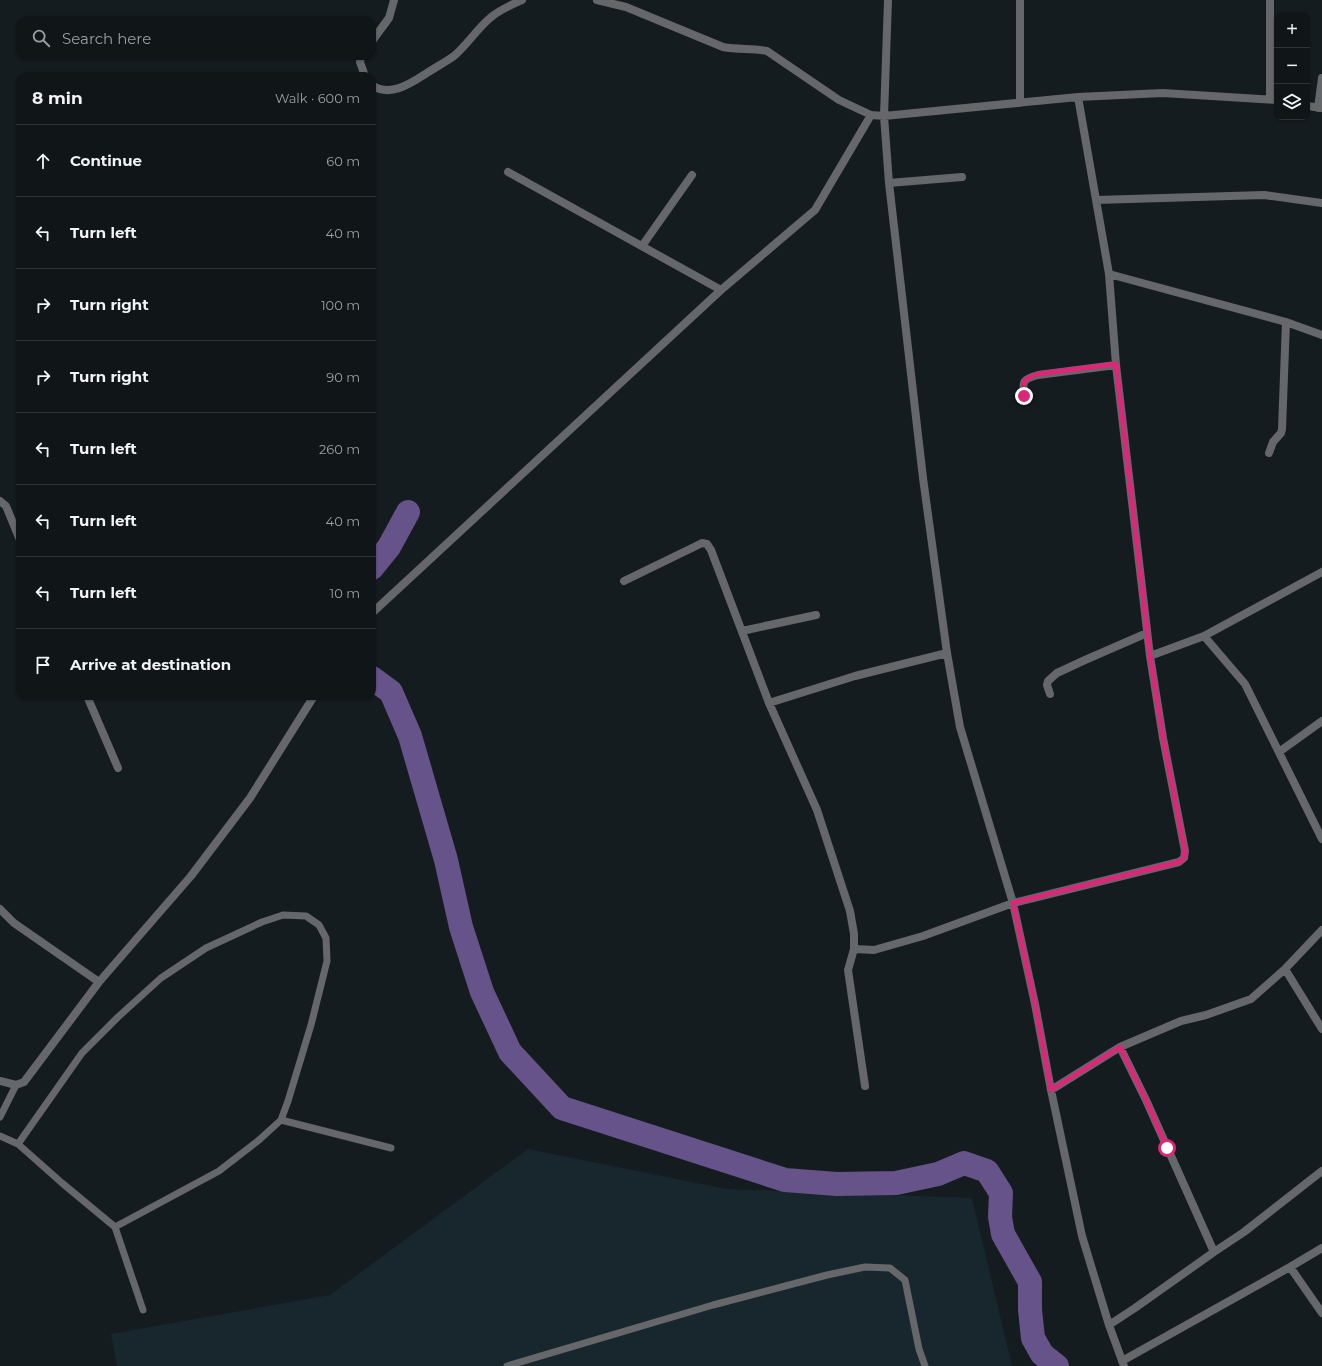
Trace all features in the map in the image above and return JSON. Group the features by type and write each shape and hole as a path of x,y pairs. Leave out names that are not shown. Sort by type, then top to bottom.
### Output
{"street":[{"path":"376,36 389,18 394,0"},
{"path":"376,88 385,91 397,89 409,84 454,55 490,18 510,5 522,0"},
{"path":"596,0 627,3 723,47 768,51 840,100 871,115 884,116 1078,97 1163,93 1273,99 1270,0"},
{"path":"888,0 884,116 888,184 923,478 947,653 960,727 1013,903 1082,1236 1109,1325 1123,1363 1322,1248"},
{"path":"1020,0 1020,103"},
{"path":"360,60 364,72"},
{"path":"1310,106 1320,108 1322,78"},
{"path":"854,949 874,950 923,936 1013,903 1179,862 1184,858 1185,851 1163,738 1147,633 1116,364 1109,274 1078,97"},
{"path":"376,609 721,290 815,210 871,115"},
{"path":"508,172 721,290"},
{"path":"642,246 692,175"},
{"path":"888,184 962,177"},
{"path":"1096,200 1264,195 1322,203"},
{"path":"1109,274 1286,322 1322,336"},
{"path":"1269,453 1272,442 1282,430 1286,322"},
{"path":"1024,396 1022,385 1029,377 1038,374 1116,364"},
{"path":"0,501 6,506 16,530"},
{"path":"624,581 702,543 707,544 711,550 769,703 817,810 850,911 854,934 854,949 848,970 865,1086"},
{"path":"1150,656 1204,636 1322,572"},
{"path":"742,631 816,615"},
{"path":"1050,694 1047,685 1048,681 1057,673 1147,633"},
{"path":"1204,636 1245,684 1322,838"},
{"path":"769,703 855,676 947,653"},
{"path":"89,700 118,768"},
{"path":"0,1081 16,1085 24,1082 99,982 191,876 228,828 250,798 311,700"},
{"path":"1279,752 1322,721"},
{"path":"0,909 14,923 99,982"},
{"path":"1051,1090 1120,1047 1181,1021 1206,1015 1251,999 1285,969 1322,930"},
{"path":"1285,969 1322,1029"},
{"path":"1120,1047 1146,1100 1214,1252"},
{"path":"1109,1325 1244,1232 1322,1171"},
{"path":"1290,1266 1322,1313"}],"lane":[{"path":"18,1144 82,1053 118,1017 161,978 206,948 262,922 283,915 306,916 319,925 326,938 327,961 311,1025 281,1120 259,1140 219,1171 115,1227"},
{"path":"0,1117 16,1085"},
{"path":"281,1120 391,1148"},
{"path":"0,1136 18,1144 115,1227 143,1310"},
{"path":"507,1366 713,1305 827,1275 865,1267 890,1268 904,1280 919,1349 925,1366"}],"shaded area":[{"path":"528,1149 726,1189 972,1198 1012,1366 117,1366 111,1334 330,1295"}],"waterway":[{"path":"376,563 389,547 408,512"},
{"path":"376,681 391,692 410,736 446,860 461,927 482,992 510,1052 562,1108 785,1180 837,1184 896,1183 938,1174 964,1163 987,1171 1001,1193 1000,1217 1003,1234 1030,1282 1030,1310 1033,1338 1042,1354 1057,1366"}],"route":[{"path":"1024,396 1022,385 1029,377 1038,374 1116,364 1150,656 1163,738 1185,851 1184,858 1179,862 1013,903 1035,1004 1051,1090 1120,1047 1146,1100 1167,1148"}]}
